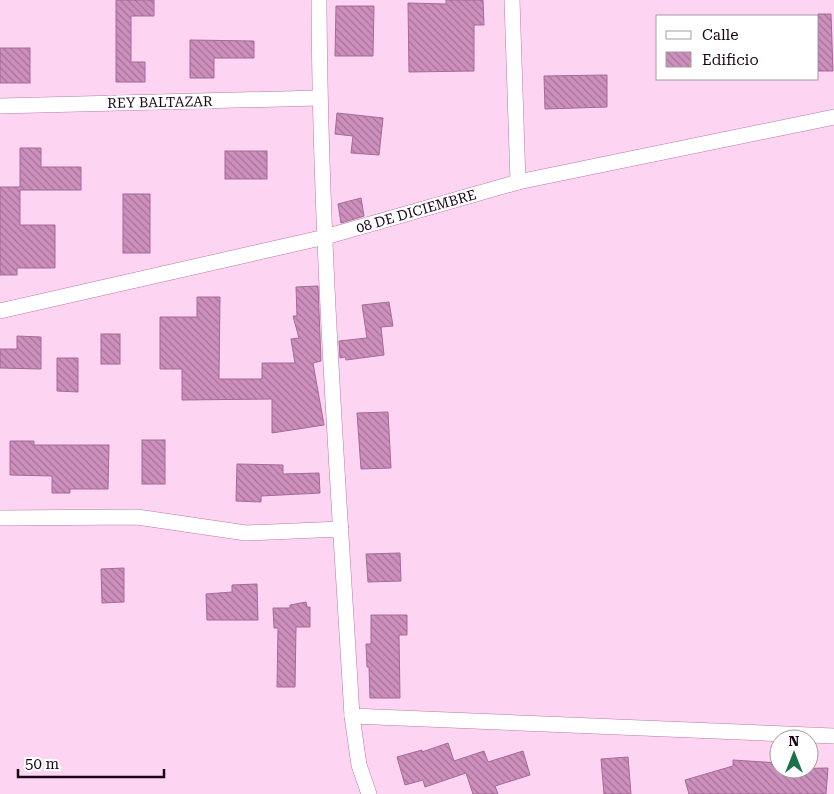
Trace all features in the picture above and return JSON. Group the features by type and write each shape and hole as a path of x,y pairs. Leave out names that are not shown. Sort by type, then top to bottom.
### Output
{"street":[{"path":"319,0 319,98 325,237 352,716 359,766 369,794"},
{"path":"512,0 518,182"},
{"name":"REY BALTAZAR","path":"0,106 319,98"},
{"name":"08 DE DICIEMBRE","path":"0,311 325,237 518,182 834,117"},
{"path":"0,518 137,517 246,533 341,529"},
{"path":"352,716 834,736"}],"building":[{"path":"116,0 154,0 154,16 131,16 131,62 145,62 145,82 116,82"},
{"path":"446,0 483,0 484,25 474,25 474,71 409,72 408,3 446,4"},
{"path":"336,6 374,6 373,56 335,56"},
{"path":"831,14 833,71 819,71 818,15"},
{"path":"190,40 254,41 254,58 214,58 214,78 190,78"},
{"path":"0,48 30,48 30,83 0,83"},
{"path":"607,75 607,107 545,109 544,76"},
{"path":"337,113 383,118 379,155 351,153 353,136 335,134"},
{"path":"20,148 41,148 41,167 81,167 81,190 20,190 20,225 55,225 55,268 17,268 17,275 0,275 0,187 20,187"},
{"path":"225,151 267,151 267,179 225,179"},
{"path":"123,194 150,194 150,253 123,253"},
{"path":"361,198 364,216 341,223 338,204"},
{"path":"318,286 321,361 313,363 324,425 272,433 272,399 182,400 182,369 160,369 160,317 197,317 197,297 220,297 219,379 262,379 262,363 295,363 291,339 299,338 293,316 297,316 296,287"},
{"path":"389,302 393,326 381,327 384,355 346,360 345,357 340,358 339,341 367,338 362,305"},
{"path":"101,334 120,334 120,364 101,364"},
{"path":"17,336 41,337 41,369 0,368 0,349 17,349"},
{"path":"57,358 78,358 78,392 57,391"},
{"path":"388,412 391,468 361,469 357,413"},
{"path":"142,440 165,440 165,484 142,484"},
{"path":"10,441 34,441 34,445 109,445 108,489 70,489 70,493 52,493 52,476 10,475"},
{"path":"237,464 283,465 283,474 319,473 320,493 261,496 261,502 236,501"},
{"path":"400,553 401,581 368,582 366,554"},
{"path":"124,568 124,602 102,603 101,569"},
{"path":"257,584 258,620 207,620 206,594 232,592 232,585"},
{"path":"306,602 307,607 310,607 310,627 296,627 295,687 277,687 278,628 274,628 273,608 290,608 290,605"},
{"path":"371,615 407,615 407,635 399,635 400,698 370,698 366,644 371,644"},
{"path":"448,743 454,761 484,751 488,762 523,751 530,775 495,786 498,794 473,794 466,773 425,787 423,780 405,785 397,757 422,750 422,752"},
{"path":"628,757 631,794 604,794 601,759"},
{"path":"733,760 769,762 769,779 819,779 819,768 828,768 826,794 689,794 685,780 733,766"}]}
